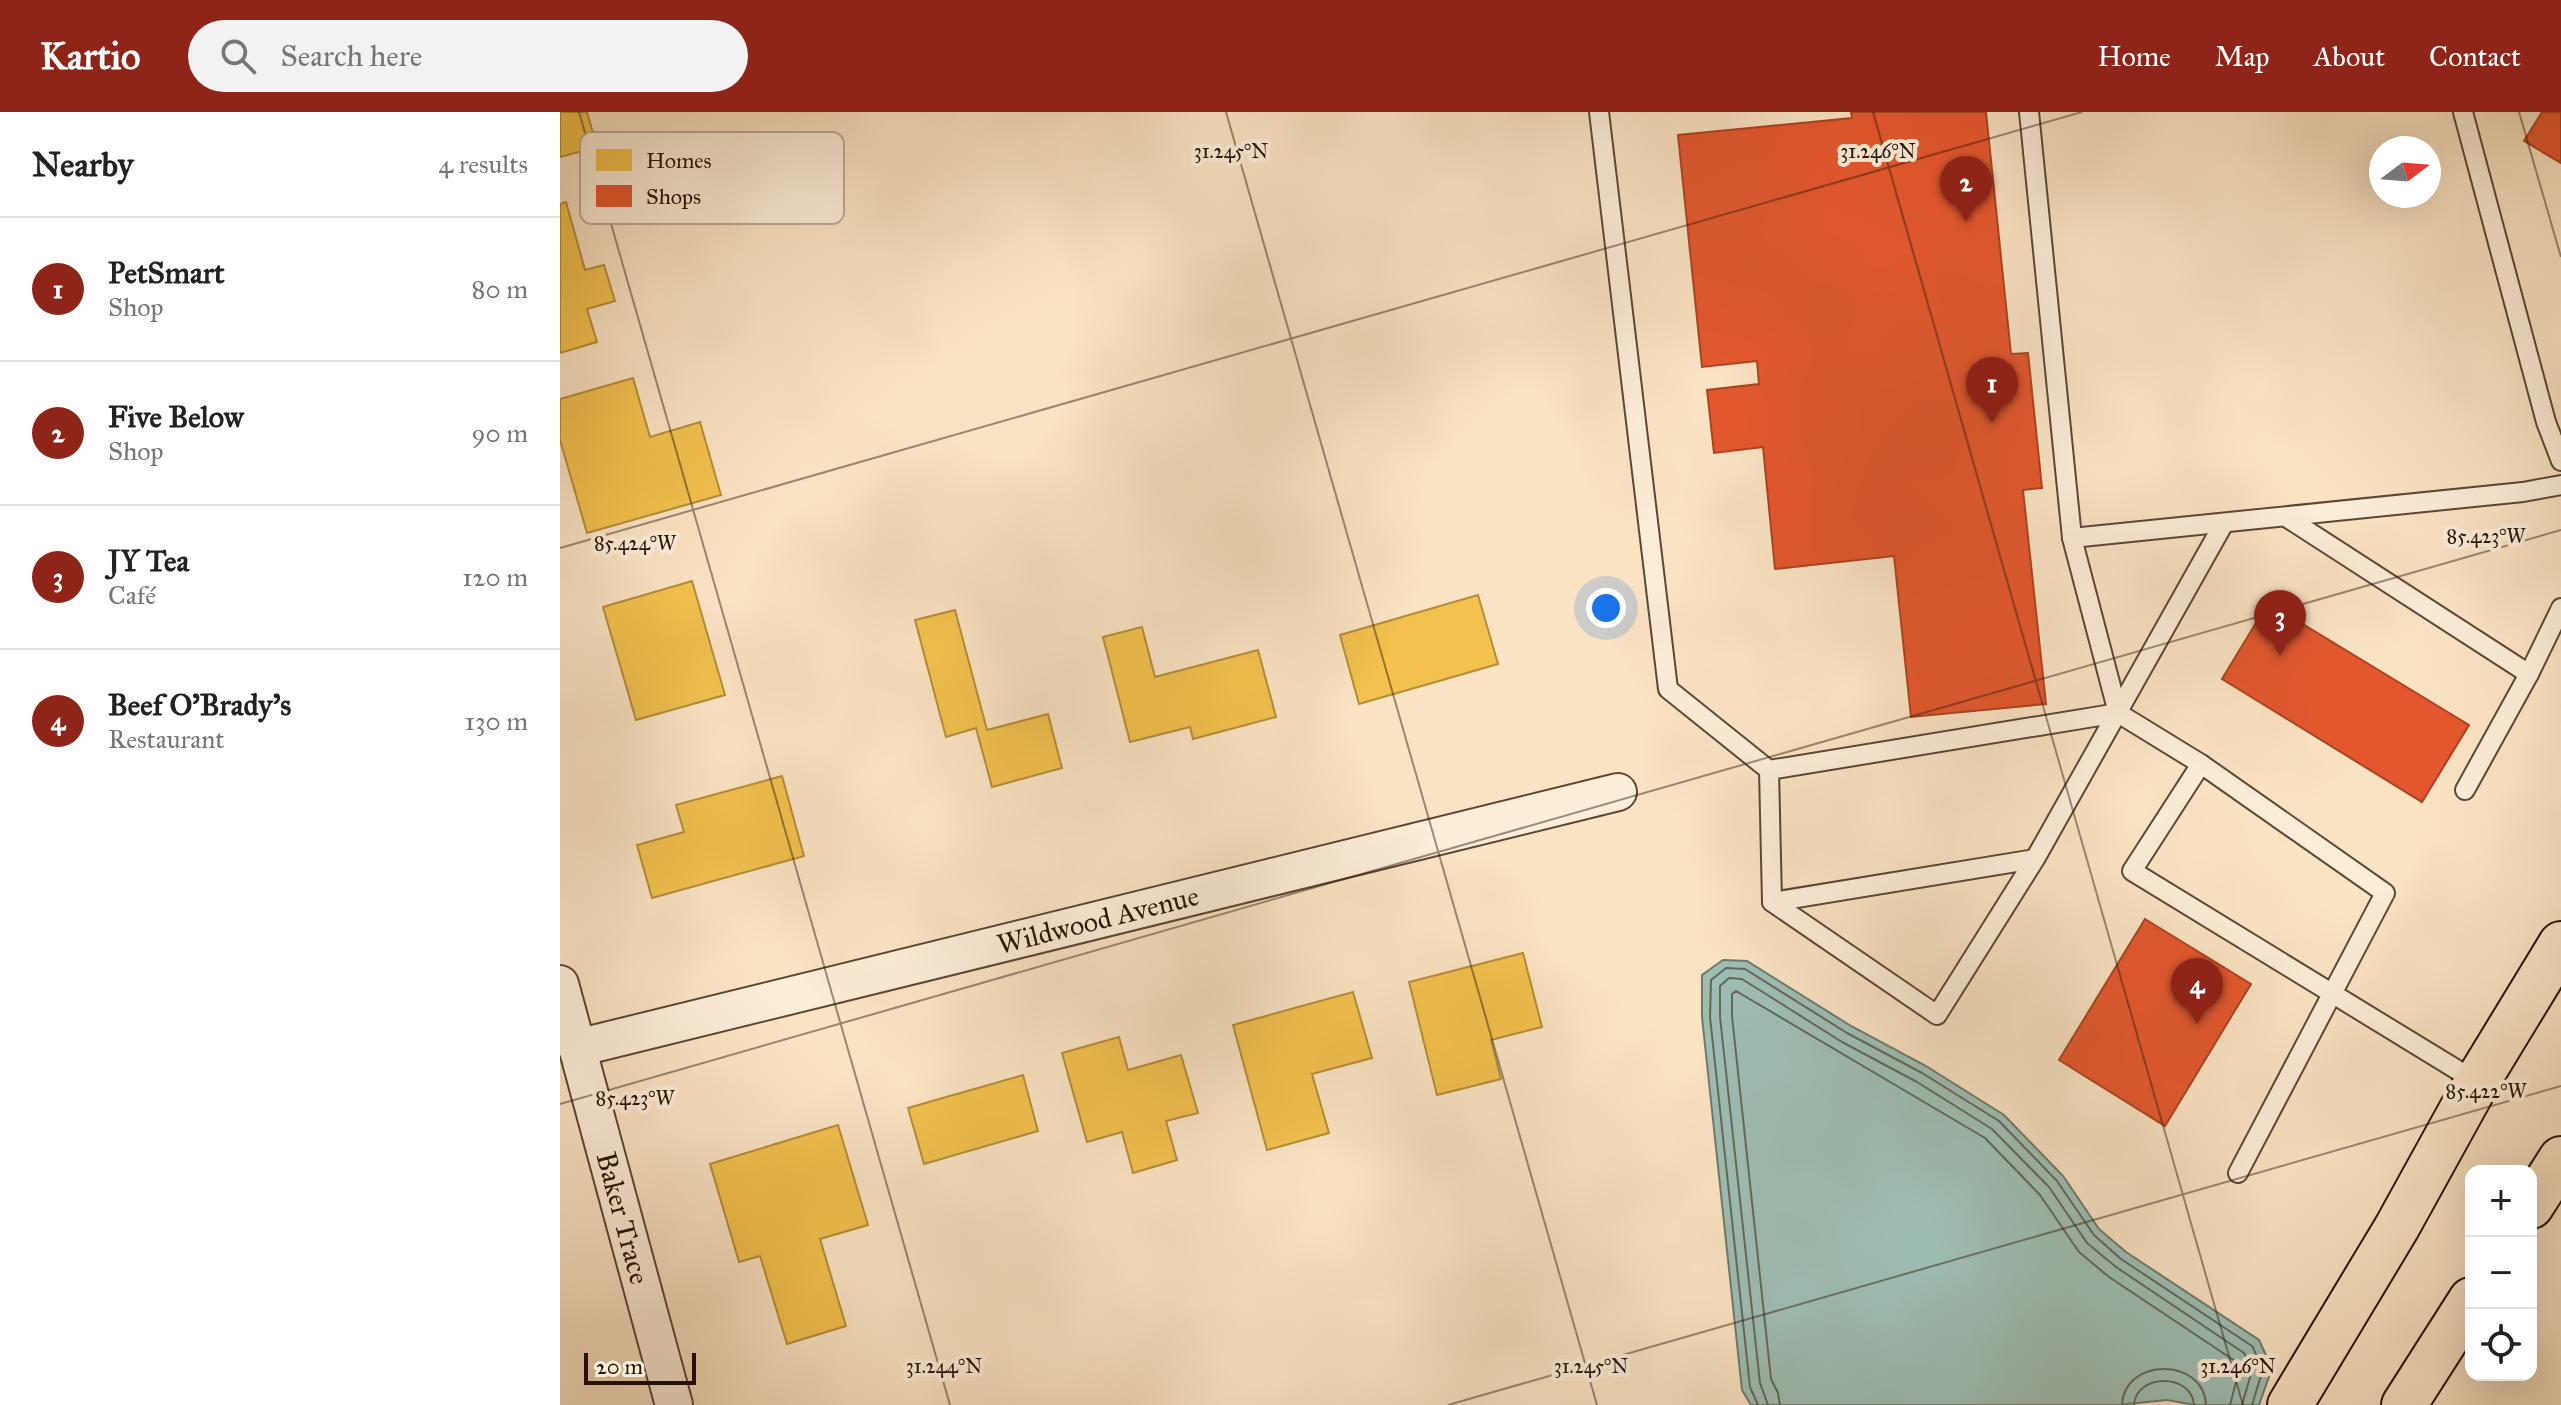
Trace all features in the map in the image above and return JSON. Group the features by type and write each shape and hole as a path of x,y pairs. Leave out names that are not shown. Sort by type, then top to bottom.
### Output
{"main road":[{"path":"2290,1405 2397,1227 2477,1082 2561,944"},
{"path":"2537,1197 2561,1159"},
{"path":"2404,1405 2465,1309"}],"street":[{"name":"Wildwood Avenue","path":"577,1048 1618,792"},
{"name":"Baker Trace","path":"560,984 674,1405"}],"lane":[{"path":"1599,112 1668,689 1769,770 2118,713 2201,764 2385,893 2238,1173"},
{"path":"2029,112 2072,538 2118,713"},
{"path":"2463,112 2546,422 2561,461"},
{"path":"2072,538 2523,492 2561,485"},
{"path":"2286,517 2529,674"},
{"path":"1772,902 1937,1015 2035,859 2224,523"},
{"path":"2465,790 2529,674 2561,608"},
{"path":"2201,764 2132,871 2477,1082"},
{"path":"1769,770 1772,902"},
{"path":"1772,902 2035,859"}],"water":[{"path":"1723,960 1747,961 2004,1115 2063,1176 2099,1229 2126,1252 2259,1340 2272,1368 2259,1405 2195,1405 2167,1400 2117,1405 1751,1405 1742,1390 1702,1017 1702,975"}],"building: Homes":[{"path":"560,112 587,112 593,132 580,132 580,152 560,157"},
{"path":"566,202 585,270 604,265 615,301 587,309 597,342 560,353 560,204"},
{"path":"633,378 650,437 700,422 721,495 587,533 560,440 560,399"},
{"path":"692,581 725,695 636,720 603,607"},
{"path":"1478,595 1498,664 1359,704 1340,635"},
{"path":"955,610 987,730 1048,714 1062,768 992,787 976,728 946,737 915,620"},
{"path":"1142,627 1155,677 1258,650 1276,717 1193,739 1190,727 1130,742 1103,637"},
{"path":"782,776 804,856 652,898 637,845 684,832 676,805"},
{"path":"1523,953 1542,1027 1491,1040 1501,1079 1437,1095 1409,982"},
{"path":"1353,992 1372,1058 1312,1074 1329,1133 1267,1150 1233,1025"},
{"path":"1119,1037 1128,1070 1181,1055 1198,1113 1166,1121 1177,1160 1133,1173 1122,1132 1087,1142 1062,1053"},
{"path":"1023,1075 1038,1131 924,1164 908,1108"},
{"path":"838,1125 868,1225 820,1239 846,1326 787,1344 760,1256 739,1262 710,1164"}],"building: Shops":[{"path":"1851,112 1986,112 2011,354 2028,353 2042,488 2023,490 2046,704 1911,717 1894,556 1775,569 1763,447 1714,453 1707,390 1759,384 1757,361 1702,367 1678,135 1852,118"},
{"path":"2542,112 2561,112 2561,163 2524,141"},
{"path":"2268,603 2469,725 2422,802 2222,679"},
{"path":"2145,919 2251,984 2165,1126 2059,1060"}],"place":[{"name":"Five Below","path":"1966,222"},
{"name":"PetSmart","path":"1992,423"},
{"name":"JY Tea","path":"2280,656"},
{"name":"Beef O'Brady's","path":"2197,1024"}]}
